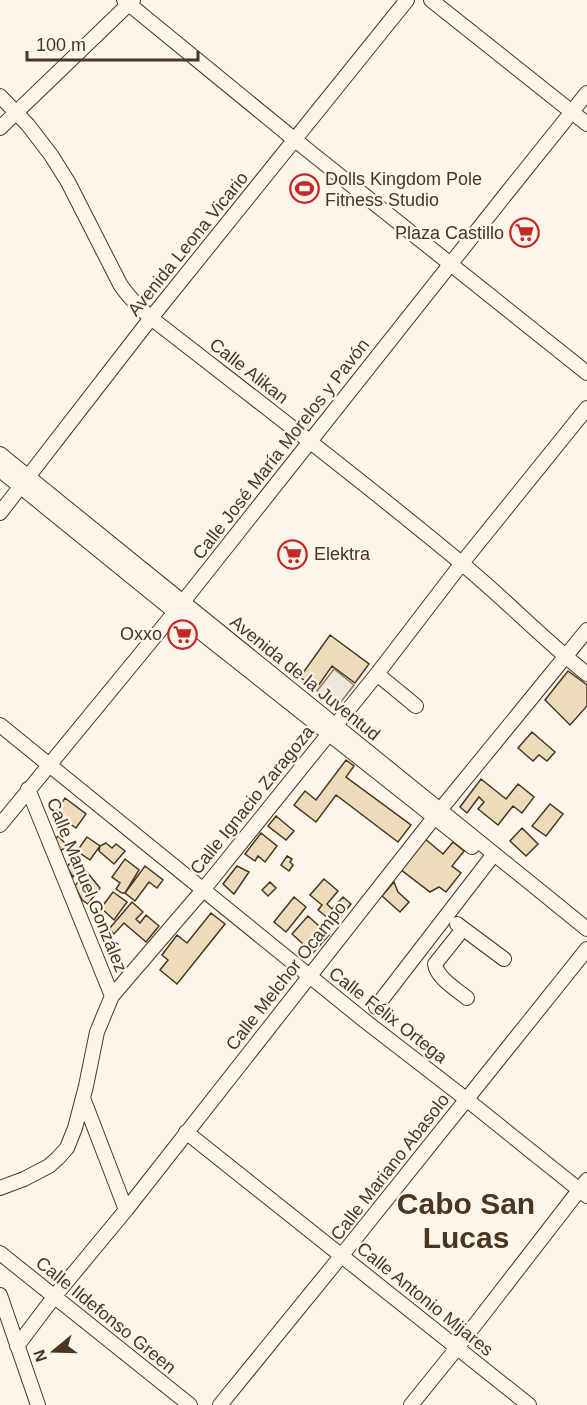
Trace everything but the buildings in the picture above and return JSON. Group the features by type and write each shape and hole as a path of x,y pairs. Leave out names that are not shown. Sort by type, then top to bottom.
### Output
{"street":[{"name":"Avenida Leona Vicario","path":"0,513 151,318 407,0"},
{"path":"431,0 587,124"},
{"path":"0,128 129,1 295,140 587,373"},
{"name":"Calle José María Morelos y Pavón","path":"0,825 179,607 587,93"},
{"name":"Calle Alikan","path":"0,96 28,125 51,155 68,182 124,291 151,318 462,563 587,674"},
{"name":"Calle Ignacio Zaragoza","path":"0,1188 49,1166 66,1148 71,1140 83,1098 97,1032 112,996 202,890 377,674 462,563 587,408"},
{"name":"Avenida de la Juventud","path":"0,454 25,482 179,607 491,857 587,929"},
{"name":"Avenida de la Juventud","path":"0,470 25,482"},
{"name":"Calle Melchor Ocampo","path":"17,1346 437,814 587,630"},
{"path":"377,674 416,706"},
{"name":"Calle Félix Ortega","path":"0,725 365,1021 584,1188"},
{"name":"Calle Manuel González","path":"28,789 112,996"},
{"path":"376,1007 491,857"},
{"name":"Avenida de la Juventud","path":"491,857 587,940"},
{"path":"447,915 504,959"},
{"path":"463,929 435,964 435,968 467,998"},
{"name":"Calle Mariano Abasolo","path":"219,1405 342,1256 587,949"},
{"path":"83,1098 126,1210"},
{"name":"Calle Antonio Mijares","path":"186,1132 529,1405"},
{"path":"411,1405 584,1188"},
{"name":"Calle Ildefonso Green","path":"0,1253 190,1405"},
{"path":"0,1295 38,1405"}],"shaded area":[{"path":"334,669 354,685 337,707 317,691"}],"place":[{"name":"Dolls Kingdom Pole Fitness Studio","path":"304,189"},
{"name":"Plaza Castillo","path":"525,233"},
{"name":"Elektra","path":"293,554"},
{"name":"Oxxo","path":"183,634"}],"district":[{"name":"Cabo San Lucas","path":"466,1220"}]}
